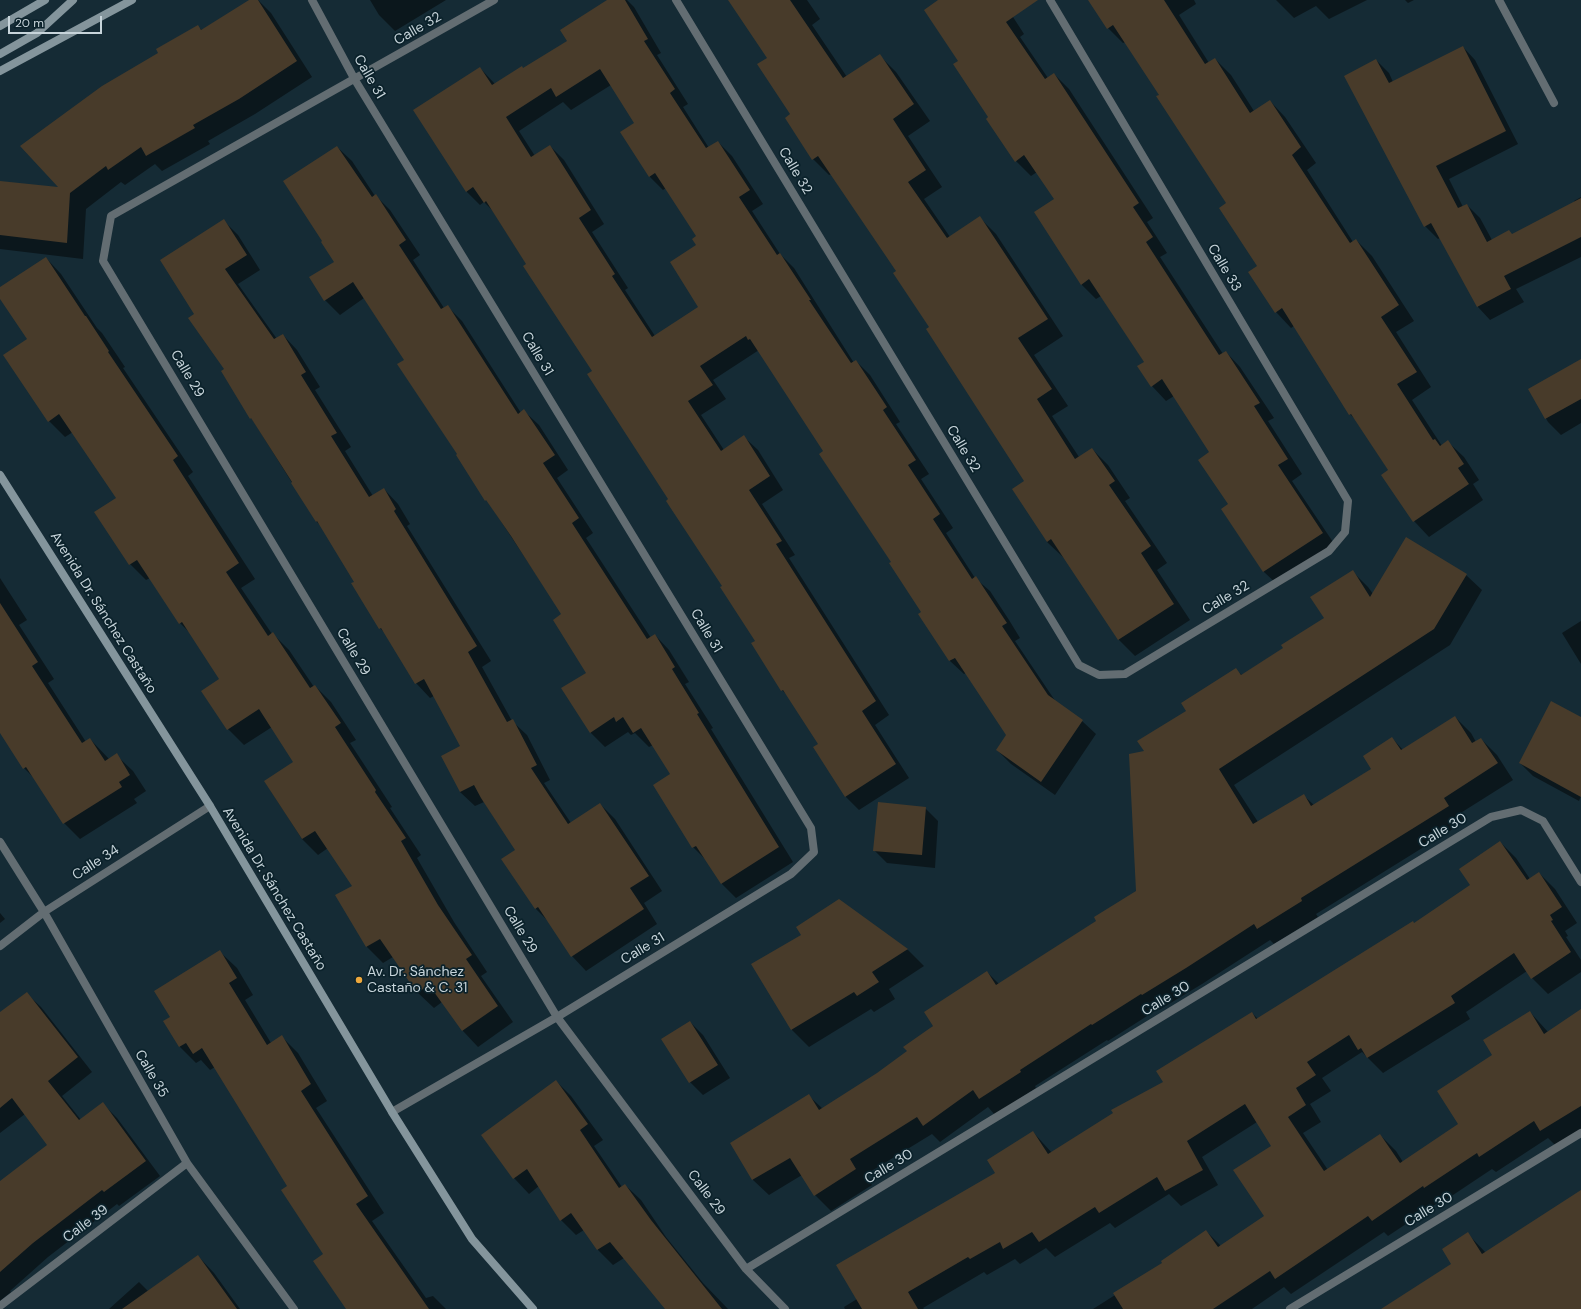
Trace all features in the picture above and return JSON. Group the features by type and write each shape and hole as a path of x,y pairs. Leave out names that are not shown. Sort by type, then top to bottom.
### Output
{"street":[{"path":"0,26 45,0"},
{"path":"0,54 37,33 73,0"},
{"path":"0,71 132,0"},
{"name":"Calle 31","path":"312,0 354,80 811,828 814,852 791,874 557,1017 392,1112"},
{"name":"Calle 32","path":"354,80 494,0"},
{"name":"Calle 32","path":"676,0 1079,665 1099,675 1125,674 1329,551"},
{"name":"Calle 33","path":"1050,0 1348,501 1345,532 1329,551"},
{"path":"1499,0 1554,103"},
{"name":"Calle 29","path":"354,80 111,216 103,261 557,1017 746,1269 785,1309"},
{"name":"Avenida Dr. Sánchez Castaño","path":"0,475 210,806 392,1112 472,1239 532,1309"},
{"name":"Calle 34","path":"0,946 44,912 210,806"},
{"name":"Calle 30","path":"746,1269 1491,817 1521,810 1543,821 1581,882"},
{"name":"Calle 35","path":"0,842 44,912 187,1163 294,1309"},
{"name":"Calle 30","path":"1290,1309 1581,1133"},
{"name":"Calle 39","path":"0,1306 187,1163"}],"building":[{"path":"249,0 258,0 297,61 239,99 193,125 195,128 146,156 141,147 108,170 106,166 70,193 67,243 0,235 0,181 58,187 20,146 102,86 158,53 156,49 198,25 201,30"},
{"path":"607,0 625,0 648,39 644,41 675,89 670,93 706,148 718,141 750,190 739,197 777,255 780,253 851,363 856,360 887,407 883,410 916,460 908,465 940,514 933,519 972,579 976,576 1007,623 1002,626 1048,695 1083,720 1041,782 996,750 1006,735 955,658 949,661 918,614 921,612 889,563 891,562 819,454 823,451 750,339 748,340 746,336 700,366 713,385 688,401 721,451 744,435 770,476 749,490 782,541 776,544 876,701 862,711 896,764 845,797 813,747 818,744 783,690 781,691 751,643 755,641 720,587 722,586 666,501 668,499 587,374 592,371 523,266 526,264 486,201 484,203 473,187 466,192 413,110 480,67 492,85 522,66 523,68 567,41 560,30","holes":["600,69 634,123 620,132 649,177 655,173 696,236 692,239 696,245 670,262 698,307 652,337 612,276 615,274 579,218 591,210 550,145 531,157 506,117 551,88 556,97"]},
{"path":"728,0 790,0 843,78 880,54 914,104 893,119 926,170 908,182 947,238 980,216 1048,319 1018,338 1052,389 1037,399 1075,459 1092,448 1115,481 1109,485 1151,546 1141,553 1174,604 1118,640 1051,539 1047,542 1012,489 1024,481 926,329 929,327 893,273 896,271 818,156 812,160 785,118 790,114 757,64 767,58"},
{"path":"938,0 1038,0 1006,22 1045,79 1054,73 1139,203 1133,207 1153,237 1146,242 1219,355 1226,351 1260,403 1254,406 1288,459 1278,465 1323,533 1263,572 1221,509 1228,504 1198,460 1209,452 1162,379 1151,387 1137,366 1144,362 1089,279 1081,285 1034,212 1054,199 1024,155 1015,162 986,119 988,117 953,64 958,61 924,10"},
{"path":"1088,0 1164,0 1205,64 1215,58 1250,113 1270,100 1301,147 1292,155 1350,243 1356,239 1399,305 1381,317 1417,372 1397,384 1433,440 1435,439 1440,446 1448,440 1464,464 1458,468 1469,484 1413,522 1381,475 1388,470 1351,414 1349,415 1282,308 1275,313 1248,272 1257,266 1219,208 1226,203 1156,96 1159,95 1113,25 1107,29"},
{"path":"1463,46 1506,131 1436,166 1458,208 1467,204 1487,242 1509,230 1512,234 1581,198 1581,237 1504,276 1511,289 1477,307 1431,223 1424,227 1344,76 1376,59 1389,83"},
{"path":"337,146 372,197 376,194 406,240 399,245 441,309 448,305 518,414 524,409 555,455 543,463 579,518 572,523 647,639 655,634 675,667 672,669 699,713 697,714 779,847 721,884 696,846 692,848 653,785 670,774 641,728 633,733 623,717 616,722 614,717 590,733 561,688 586,673 553,620 561,614 511,536 486,500 485,501 456,455 457,454 397,364 404,360 353,282 324,301 309,277 334,262 283,181"},
{"path":"224,219 247,255 225,269 274,339 283,334 306,372 301,375 337,433 331,436 369,497 384,488 396,509 394,511 477,646 468,652 507,722 513,719 537,765 531,768 568,824 600,803 649,876 630,888 644,909 571,957 538,907 535,909 501,859 515,850 474,785 460,792 441,756 460,746 424,679 415,684 381,628 379,629 351,583 354,582 317,521 316,522 251,418 250,419 221,371 224,369 188,318 194,314 160,260"},
{"path":"46,257 178,456 173,460 239,563 226,572 268,636 273,632 310,688 315,685 341,723 335,727 376,790 375,792 406,838 401,841 438,905 472,955 466,959 498,1006 462,1031 429,985 417,993 380,939 366,947 335,895 352,886 315,831 302,839 264,781 293,762 259,709 227,730 201,691 219,679 182,622 179,624 137,560 129,565 94,512 116,498 59,414 48,422 3,355 27,339 0,299 0,287"},
{"path":"1581,359 1581,399 1545,419 1528,389"},
{"path":"1406,537 1467,574 1434,629 1219,769 1253,824 1304,794 1311,806 1371,769 1363,756 1392,737 1401,750 1455,716 1472,743 1481,738 1498,763 1444,798 1449,806 1301,898 1302,901 1257,929 1254,924 1142,995 1141,994 1092,1025 1091,1024 1020,1070 1021,1072 979,1099 973,1090 923,1126 917,1117 850,1159 856,1169 814,1196 790,1158 752,1180 730,1143 809,1094 819,1110 877,1073 907,1051 903,1047 933,1026 924,1012 987,971 996,985 1096,921 1094,917 1136,891 1129,754 1144,751 1137,741 1186,711 1181,703 1236,668 1241,675 1283,648 1281,645 1324,618 1310,597 1353,570 1370,597"},
{"path":"0,603 38,662 32,666 82,743 90,738 105,761 117,753 130,775 119,782 122,787 63,824 26,767 23,769 0,733"},
{"path":"1551,701 1581,717 1581,797 1519,763"},
{"path":"878,802 926,807 922,855 873,851"},
{"path":"1500,841 1527,880 1539,872 1562,907 1550,915 1553,920 1551,921 1571,952 1531,979 1514,953 1451,996 1455,1003 1367,1058 1361,1048 1358,1050 1349,1035 1307,1062 1316,1075 1296,1088 1306,1105 1288,1117 1324,1171 1380,1134 1400,1163 1458,1124 1437,1091 1492,1055 1483,1040 1530,1011 1544,1034 1581,1009 1581,1106 1540,1131 1534,1121 1479,1157 1477,1153 1424,1188 1423,1186 1372,1221 1368,1216 1275,1279 1270,1271 1213,1309 1123,1309 1113,1293 1162,1263 1161,1261 1206,1230 1218,1247 1264,1216 1233,1170 1271,1146 1245,1104 1187,1141 1203,1170 1165,1191 1157,1177 1099,1213 1095,1207 1039,1242 1032,1232 1003,1249 1000,1242 970,1259 968,1257 908,1292 918,1309 862,1309 836,1265 995,1173 987,1160 1033,1131 1048,1154 1113,1113 1111,1110 1163,1082 1156,1071 1252,1012 1256,1019 1413,921 1414,923 1470,885 1459,869"},
{"path":"839,899 908,949 872,972 879,982 857,996 854,992 791,1030 751,964 801,935 796,927"},
{"path":"220,950 237,978 229,983 267,1045 282,1035 311,1084 301,1091 368,1196 356,1204 429,1309 346,1309 313,1261 323,1254 281,1190 287,1186 202,1048 193,1054 186,1043 179,1047 163,1021 170,1017 154,991"},
{"path":"27,992 78,1057 48,1081 79,1120 103,1102 146,1161 104,1192 102,1190 33,1243 0,1272 0,1181 47,1145 12,1098 0,1108 0,1012"},
{"path":"690,1021 718,1065 689,1083 661,1039"},
{"path":"556,1080 588,1124 580,1130 619,1188 625,1184 651,1220 722,1309 665,1309 610,1242 597,1250 571,1213 560,1221 527,1169 513,1179 481,1135"},
{"path":"1581,1190 1581,1309 1381,1309 1451,1264 1442,1249 1468,1232 1482,1254"},
{"path":"198,1255 237,1309 122,1309"}],"place":[{"name":"Av. Dr. Sánchez Castaño & C. 31","path":"359,980"}]}
